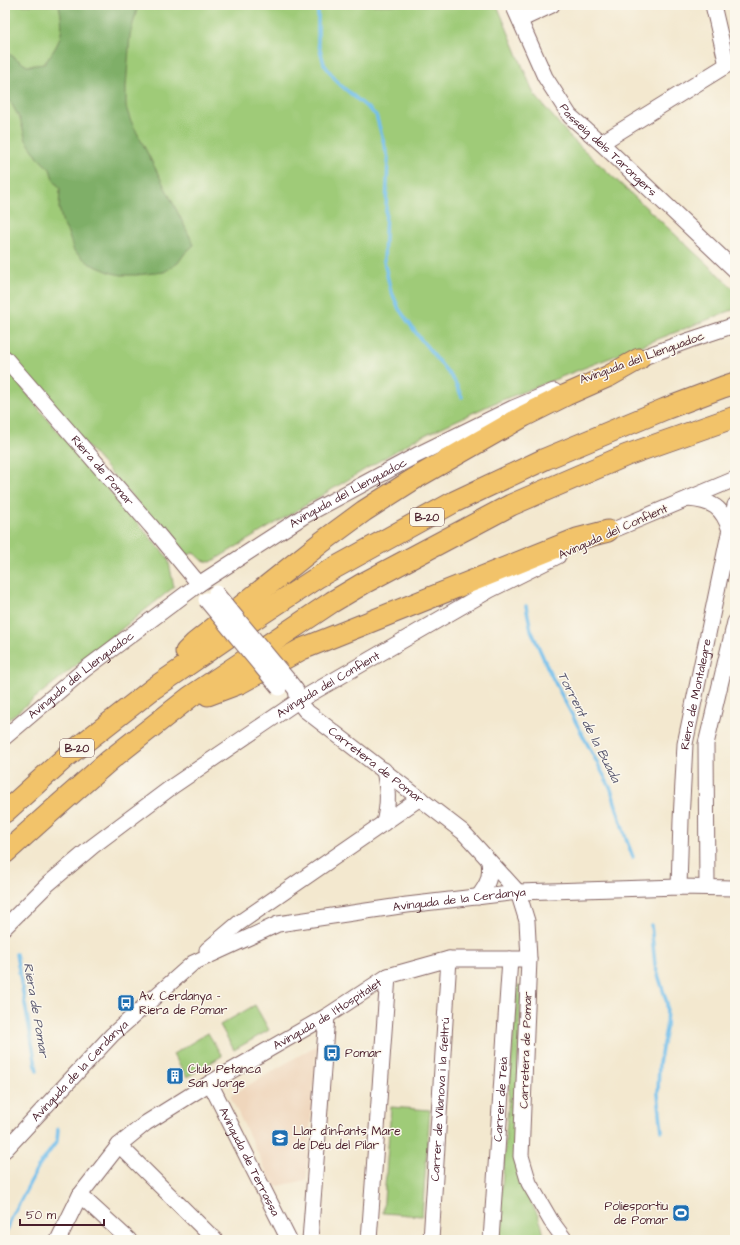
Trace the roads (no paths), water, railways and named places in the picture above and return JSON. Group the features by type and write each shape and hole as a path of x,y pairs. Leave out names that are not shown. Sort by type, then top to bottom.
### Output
{"highway":[{"path":"154,688 195,643 322,542 364,511 414,479 492,434 566,395 609,376 639,359"},
{"name":"B-20","path":"5,812 67,756 154,688 318,577 454,502 545,459 665,409 729,385"},
{"name":"B-20","path":"5,853 110,760 174,709 260,649 364,582 512,505 627,455 735,417"},
{"path":"174,709 240,683 302,649 501,571 577,539 608,531"}],"street":[{"name":"Passeig dels Tarongers","path":"513,5 545,78 570,116 601,143 735,270"},
{"path":"520,20 552,5"},
{"path":"601,143 731,62 714,5"},
{"name":"Avinguda del Llenguadoc","path":"5,737 84,670 200,584 304,516 417,454 513,408 589,376 735,325"},
{"name":"Riera de Pomar","path":"5,358 200,584"},
{"name":"Avinguda del Conflent","path":"5,928 48,884 93,846 173,786 298,701 490,590 608,531 735,479"},
{"path":"687,499 699,500 712,504 726,518 730,530"},
{"name":"Riera de Montalegre","path":"679,887 684,744 735,505"},
{"name":"Carretera de Pomar","path":"200,584 284,684 296,690 298,701 305,710 463,832 518,892 527,921 529,959 521,1156 529,1184 551,1221 565,1240"},
{"name":"Riera de Montalegre","path":"707,887 706,744 735,622"},
{"path":"384,770 388,791 387,809 384,823"},
{"name":"Avinguda de la Cerdanya","path":"5,1150 112,1035 193,962 239,923 420,798"},
{"path":"478,897 489,877 489,861"},
{"name":"Avinguda de la Cerdanya","path":"193,962 278,924 407,905 518,892 679,887 735,888"},
{"name":"Avinguda de l'Hospitalet","path":"58,1240 80,1195 119,1146 146,1123 210,1083 327,1016 388,976 449,959 529,959"},
{"name":"Carrer de Vilanova i la Geltrú","path":"431,1240 449,959"},
{"name":"Carrer de Teià","path":"491,1240 510,959"},
{"path":"369,1240 388,976"},
{"path":"310,1240 327,1016"},
{"name":"Avinguda de Terrassa","path":"210,1083 289,1240"},
{"path":"119,1146 215,1240"},
{"path":"80,1195 129,1240"},
{"path":"551,1221 551,1240"}],"waterway":[{"name":"Torrent de la Buada","path":"319,5 318,42 324,64 338,83 376,115 388,158 384,261 390,288 399,309 419,337 454,380 462,397"},
{"name":"Torrent de la Buada","path":"526,606 531,630 550,673 611,789 633,857"},
{"name":"Torrent de la Buada","path":"651,925 655,965 667,1003 666,1029 659,1063 658,1094 662,1131"},
{"name":"Riera de Pomar","path":"16,954 37,1071"},
{"name":"Riera de Pomar","path":"5,1234 11,1219 37,1169 57,1141 58,1129"}],"place":[{"name":"Av. Cerdanya - Riera de Pomar","path":"126,1003"},
{"name":"Pomar","path":"332,1053"},
{"name":"Club Petanca San Jorge","path":"175,1076"},
{"name":"Llar d'infants Mare de Déu del Pilar","path":"280,1138"},
{"name":"Poliesportiu de Pomar","path":"681,1213"}]}
